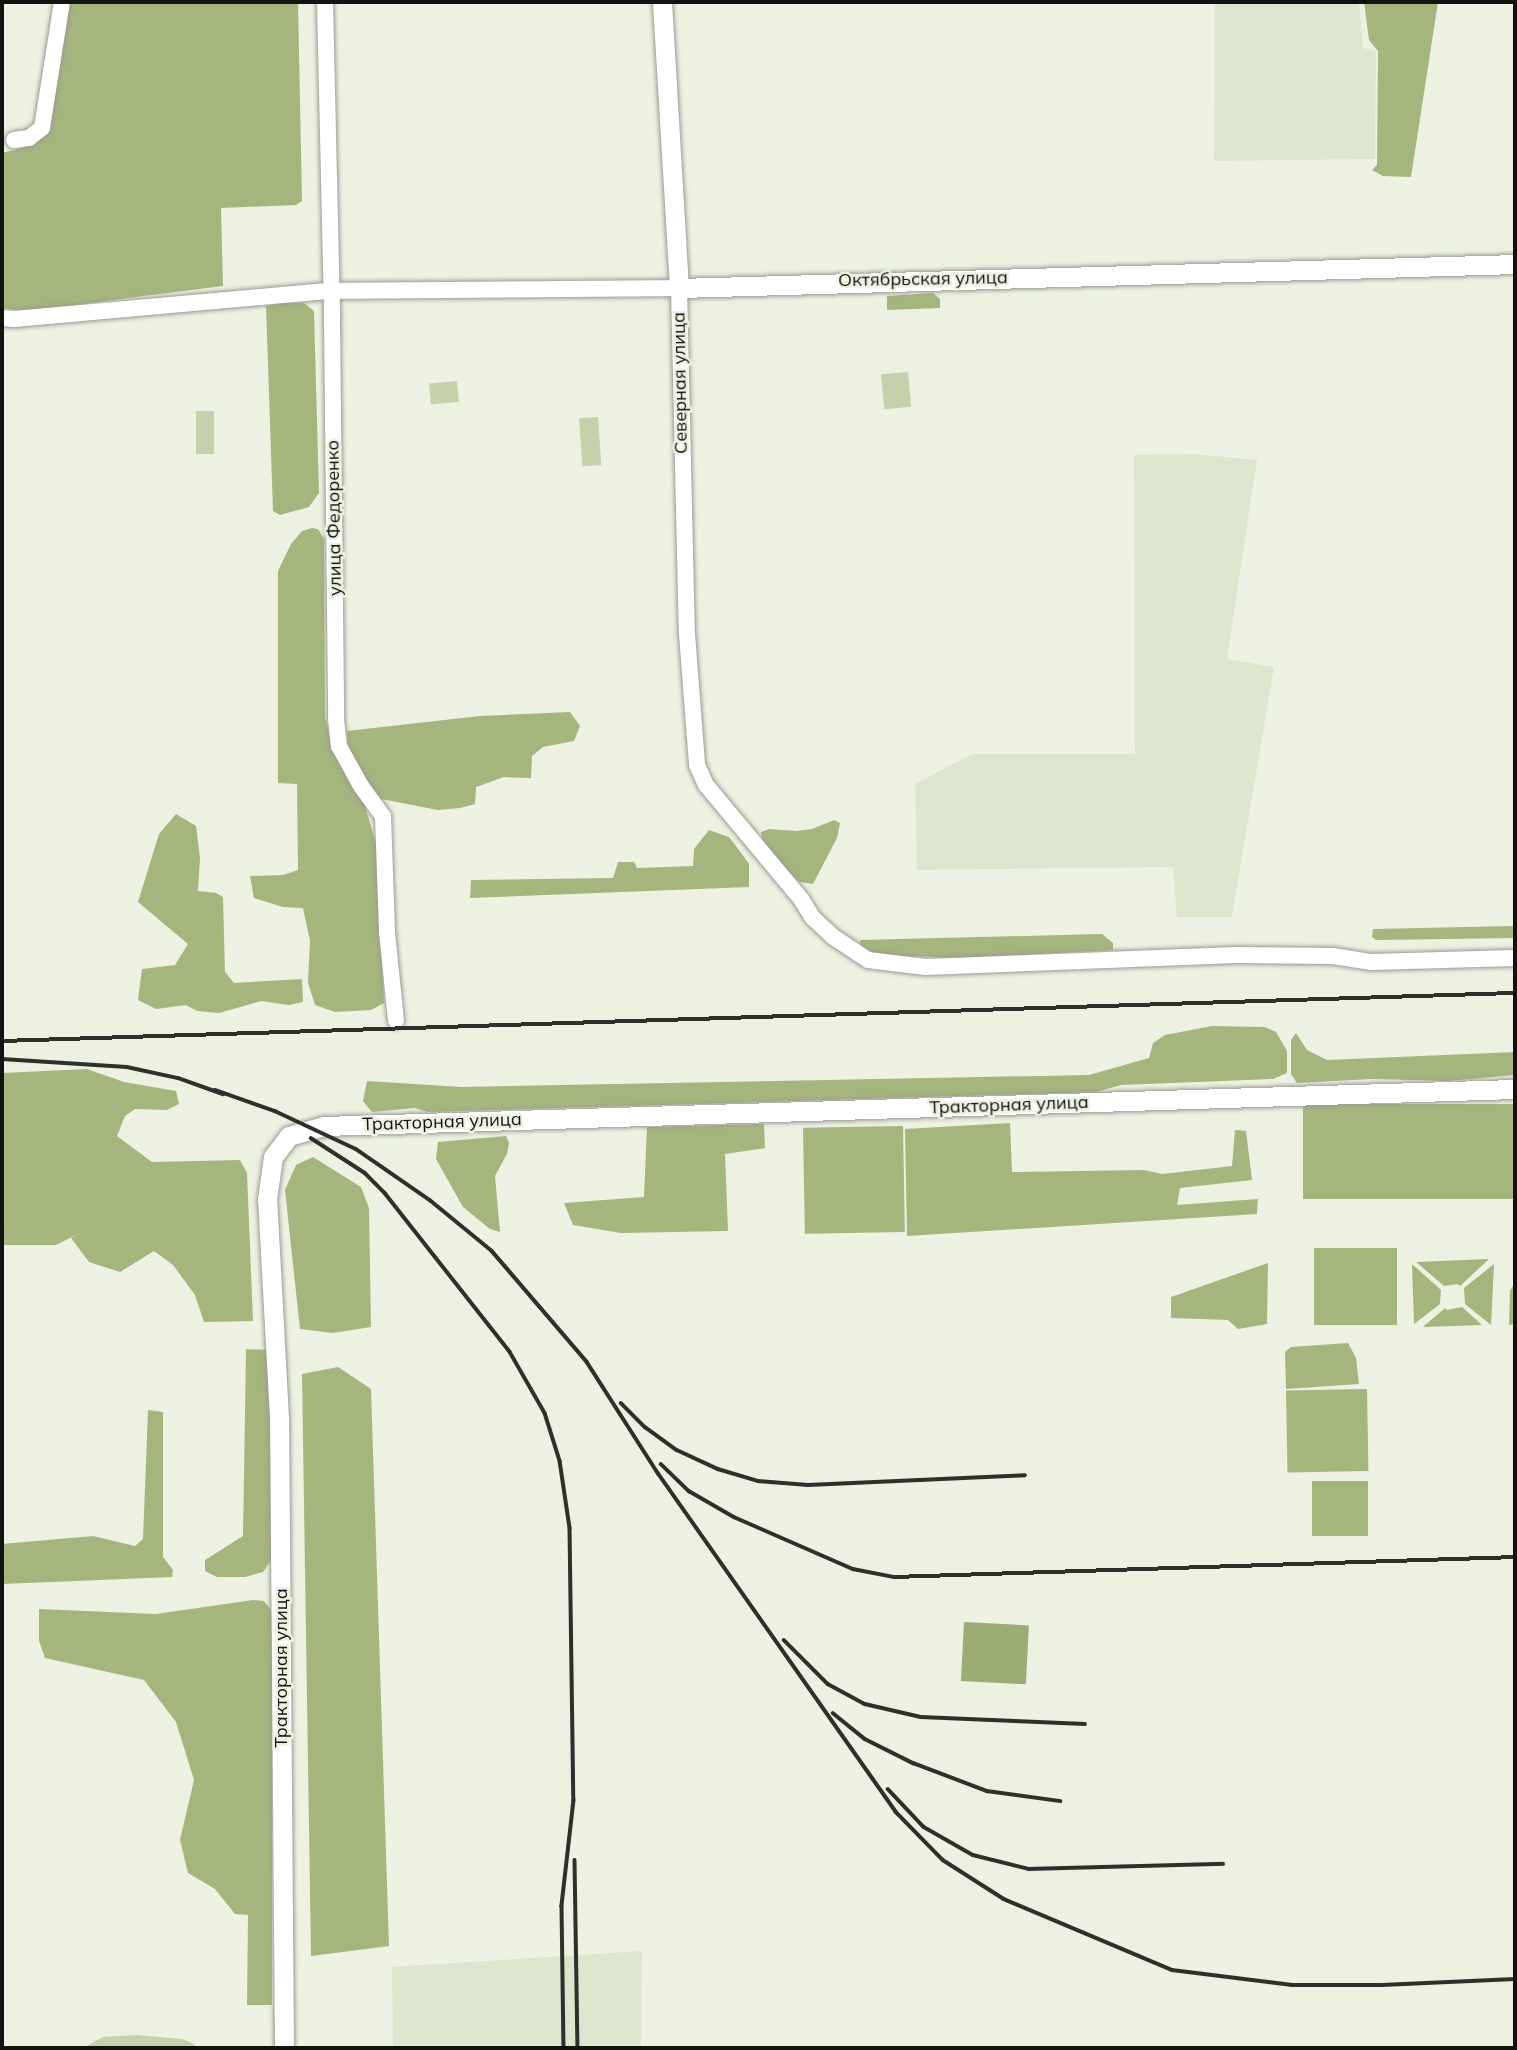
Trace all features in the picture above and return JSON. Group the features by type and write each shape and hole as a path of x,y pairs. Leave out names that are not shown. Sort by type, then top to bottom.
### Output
{"main road":[{"name":"Северная улица","path":"662,2 679,288"},
{"name":"Октябрьская улица","path":"679,288 1515,264"},
{"name":"Тракторная улица","path":"284,2048 279,1418 267,1199 273,1157 289,1136 312,1128 337,1125 1515,1089"}],"street":[{"path":"14,140 29,138 42,128 62,2"},
{"name":"улица Федоренко","path":"325,2 336,719 339,746 361,786 383,816 387,932 396,1021"},
{"name":"Октябрьская улица","path":"2,318 330,291 679,288"},
{"name":"Северная улица","path":"679,288 687,634 697,765 706,785 802,899 813,918 856,955 868,960 926,967 1236,955 1333,956 1371,962 1515,958"}],"shaded area":[{"path":"65,2 298,2 302,201 296,205 221,208 223,286 27,311 2,308 2,153 34,145 48,132"},
{"path":"1215,2 1359,2 1363,48 1376,51 1375,159 1214,161"},
{"path":"1364,2 1438,2 1411,177 1383,176 1372,170 1377,165 1378,51 1369,40"},
{"path":"933,293 940,299 940,308 887,310 887,296"},
{"path":"304,303 314,311 319,493 309,507 280,515 273,511 266,306"},
{"path":"908,372 911,407 884,409 881,374"},
{"path":"457,381 459,402 431,404 429,383"},
{"path":"196,411 214,411 214,454 196,454"},
{"path":"598,417 601,465 582,466 579,418"},
{"path":"1194,454 1257,460 1227,659 1274,667 1232,917 1177,917 1173,867 917,870 915,784 972,754 1135,754 1134,455"},
{"path":"318,529 324,539 325,718 335,753 348,779 363,799 377,847 384,1003 371,1010 335,1012 315,1005 308,983 310,941 303,908 283,907 254,898 250,876 283,875 298,870 297,784 278,783 278,571 291,544 302,531"},
{"path":"570,712 580,726 574,741 543,747 532,756 531,778 504,777 476,787 475,804 460,808 438,810 381,799 364,779 348,748 347,731 480,716"},
{"path":"176,814 196,826 200,858 198,891 216,893 223,897 225,972 234,983 302,979 303,1002 289,1005 261,1001 219,1013 197,1011 186,1005 156,1009 138,1000 142,969 175,965 188,944 138,902 159,834"},
{"path":"834,820 840,823 837,838 813,884 800,882 786,870 763,841 761,832 769,829 812,829"},
{"path":"709,830 729,837 742,854 749,864 749,887 470,898 471,880 613,878 618,862 634,862 637,868 693,866 694,849"},
{"path":"1515,926 1515,938 1376,940 1372,937 1373,929"},
{"path":"1102,934 1113,943 1113,950 964,958 879,955 861,947 860,940"},
{"path":"1212,1026 1265,1027 1276,1032 1287,1051 1287,1073 1273,1079 1121,1085 1096,1092 428,1112 415,1108 372,1112 363,1101 367,1081 461,1087 1089,1075 1149,1058 1153,1043 1165,1035"},
{"path":"1296,1033 1307,1050 1327,1060 1515,1052 1515,1075 1448,1081 1372,1079 1297,1083 1291,1074 1291,1040"},
{"path":"87,1069 124,1082 176,1091 179,1104 167,1110 135,1109 125,1116 117,1136 152,1162 240,1160 247,1173 253,1321 204,1322 195,1295 173,1265 154,1251 120,1272 89,1262 71,1238 86,1230 56,1245 2,1245 2,1073"},
{"path":"1303,1104 1515,1104 1515,1199 1303,1199"},
{"path":"1010,1123 1012,1172 1144,1170 1162,1174 1232,1166 1235,1130 1246,1131 1252,1180 1180,1188 1177,1205 1258,1199 1257,1214 907,1236 905,1129"},
{"path":"764,1124 765,1148 725,1154 728,1231 621,1233 573,1225 564,1203 644,1197 647,1127"},
{"path":"903,1126 905,1232 805,1234 803,1128"},
{"path":"506,1136 509,1143 507,1154 495,1176 500,1232 490,1229 463,1207 436,1159 438,1142"},
{"path":"313,1157 361,1187 369,1208 371,1327 333,1333 300,1329 285,1190 296,1165"},
{"path":"1314,1248 1397,1248 1397,1325 1314,1325"},
{"path":"1489,1259 1460,1286 1444,1286 1416,1262"},
{"path":"1268,1263 1267,1324 1238,1329 1228,1320 1171,1318 1171,1297"},
{"path":"1412,1264 1441,1290 1440,1304 1414,1324"},
{"path":"1494,1264 1491,1325 1465,1304 1464,1288"},
{"path":"1515,1282 1515,1324 1509,1325 1510,1291"},
{"path":"1462,1307 1482,1325 1423,1327 1445,1308 1447,1310"},
{"path":"1348,1343 1356,1358 1359,1384 1286,1389 1285,1352 1291,1347"},
{"path":"246,1349 270,1350 271,1560 263,1572 245,1577 217,1577 205,1571 205,1560 243,1536"},
{"path":"338,1367 371,1389 389,1946 311,1956 302,1374"},
{"path":"1367,1389 1368,1471 1287,1472 1286,1390"},
{"path":"148,1410 163,1412 163,1557 173,1570 172,1577 2,1584 2,1544 93,1536 135,1546 143,1539"},
{"path":"1312,1481 1368,1481 1368,1536 1312,1536"},
{"path":"253,1600 264,1601 272,1611 272,2005 247,2005 248,1915 235,1914 215,1889 188,1873 180,1840 194,1780 176,1722 144,1680 45,1658 39,1641 39,1609 156,1614"},
{"path":"964,1622 1029,1625 1026,1684 961,1681"},
{"path":"642,1951 641,2048 393,2048 392,1967"},
{"path":"137,2035 182,2039 194,2044 195,2048 83,2048 103,2037"}],"railway":[{"path":"2,1041 1515,993"},
{"path":"2,1059 127,1067 178,1078 223,1094"},
{"path":"215,1090 275,1111 356,1149 430,1200 492,1251 587,1362 658,1473 896,1812 943,1860 1004,1899 1172,1970 1292,1985 1382,1985 1515,1979"},
{"path":"311,1138 365,1173 385,1193 510,1352 545,1413 560,1461 570,1528 574,1800 562,1906 564,2048"},
{"path":"621,1403 645,1427 677,1450 718,1469 758,1481 808,1485 1025,1475"},
{"path":"661,1464 689,1491 734,1517 853,1569 894,1577 1515,1557"},
{"path":"784,1640 828,1684 865,1704 921,1717 1085,1724"},
{"path":"833,1713 865,1739 913,1763 987,1791 1060,1801"},
{"path":"888,1789 924,1827 973,1855 1029,1869 1223,1864"},
{"path":"575,1860 578,2048"}]}
